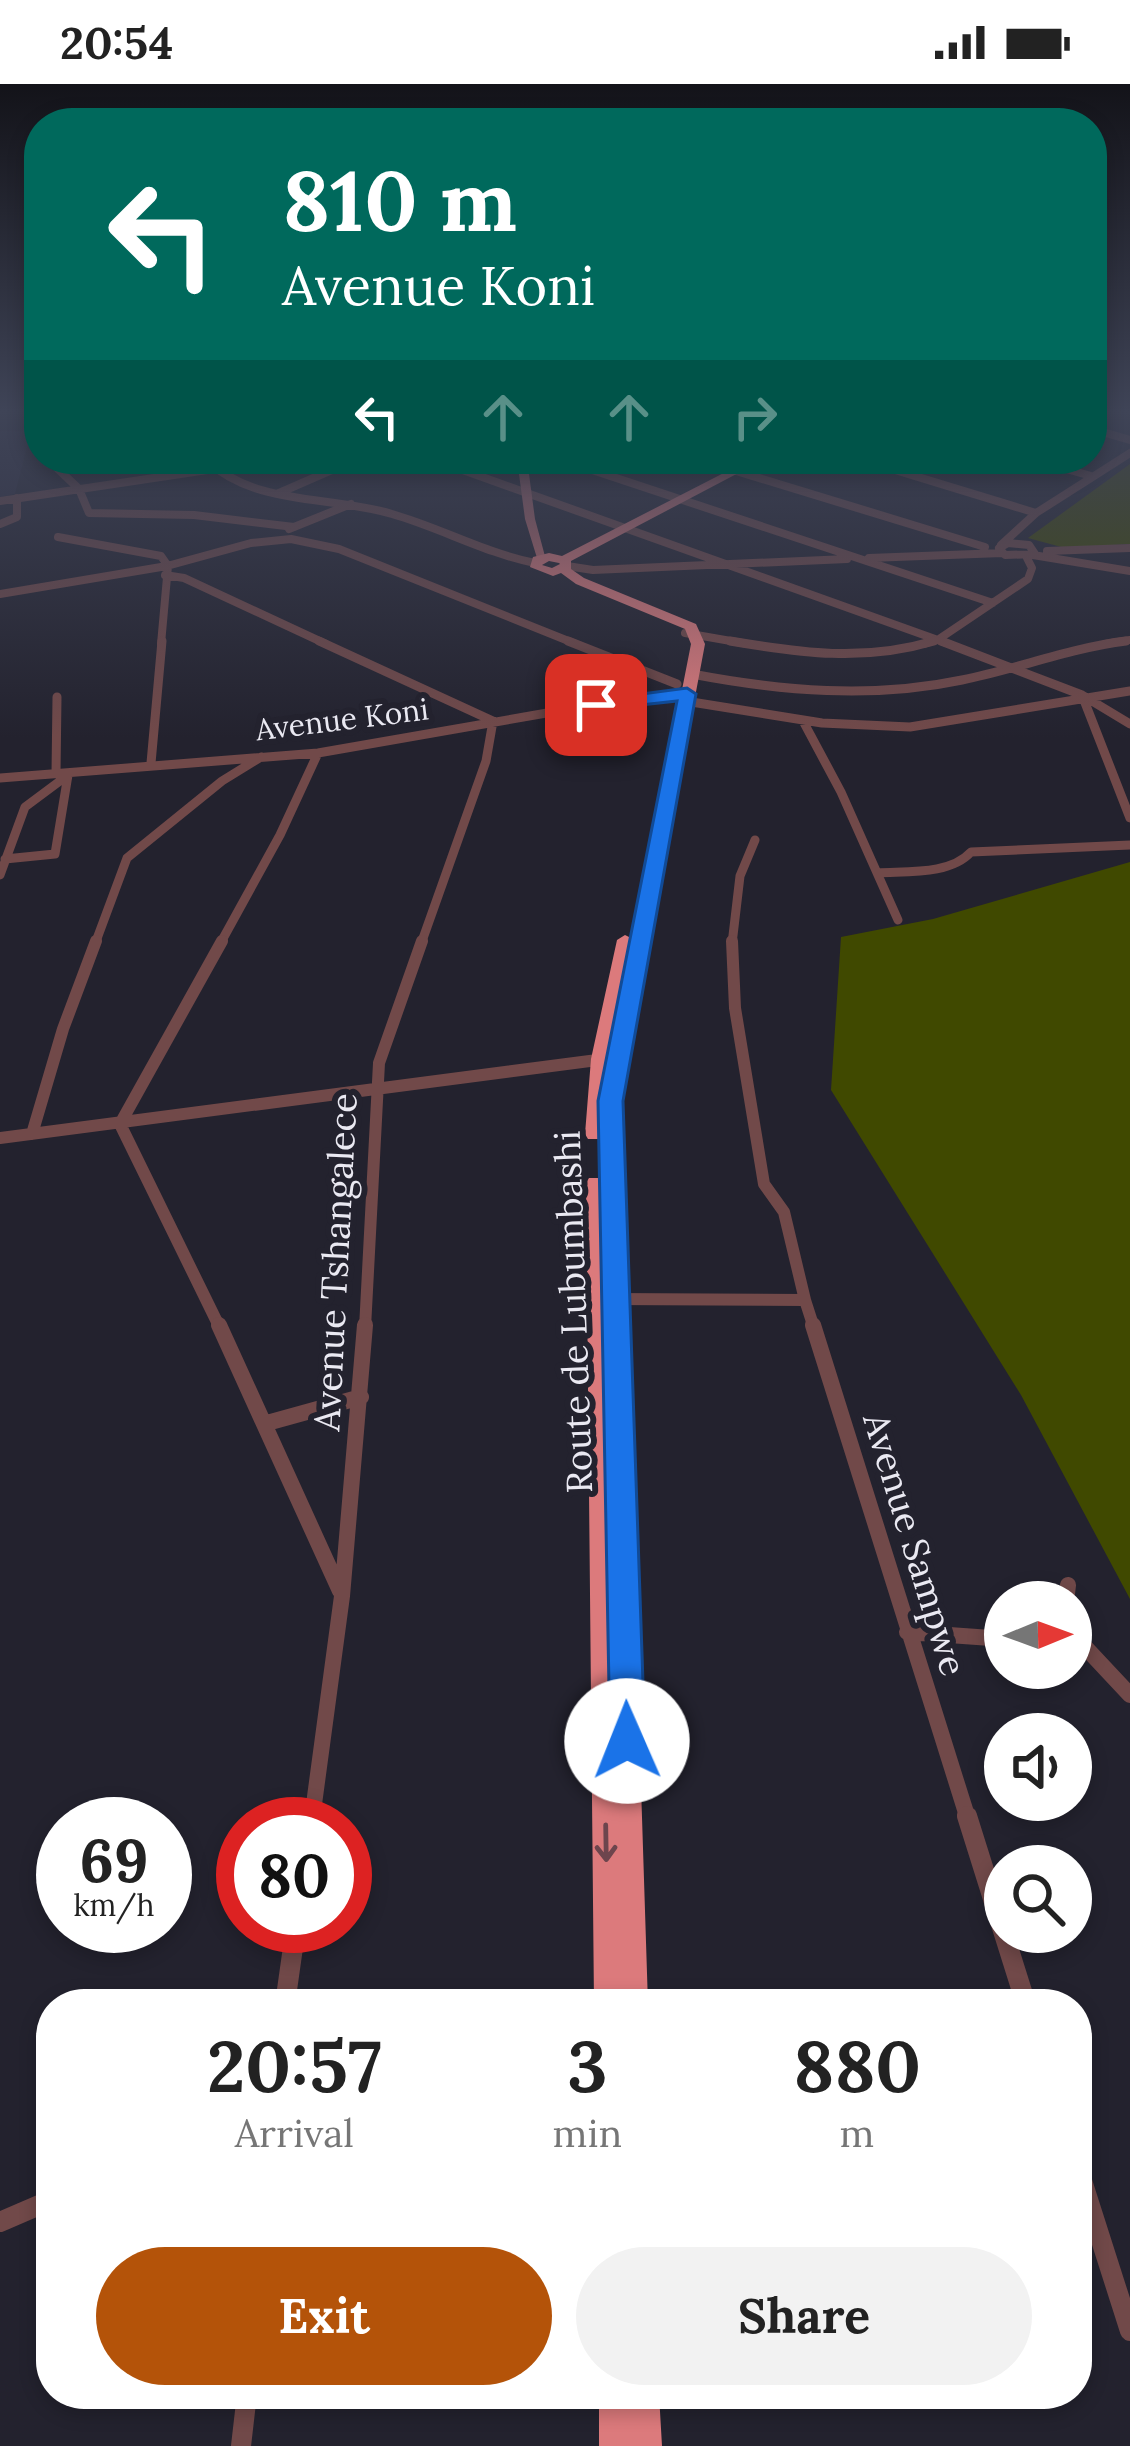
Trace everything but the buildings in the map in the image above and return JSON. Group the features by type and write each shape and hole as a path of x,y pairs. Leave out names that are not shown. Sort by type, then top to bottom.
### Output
{"highway":[{"path":"641,518 554,564 576,587 688,630"},
{"name":"Route de Lubumbashi","path":"609,1989 608,1059 682,691 688,630"},
{"name":"Route de Lubumbashi","path":"606,1299 632,1989"},
{"path":"616,2409 617,2446"},
{"path":"643,2409 644,2446"}],"main road":[{"path":"535,518 554,564"}],"street":[{"path":"221,518 294,527"},
{"path":"0,593 167,570 316,518"},
{"path":"406,518 501,556 593,570 1000,549 1031,518"},
{"path":"598,518 1015,667 1082,695 1130,724"},
{"path":"739,518 993,604"},
{"path":"884,518 953,540 1130,571"},
{"path":"272,536 340,549 682,691 764,716 908,727 977,720 1082,695 1130,692"},
{"path":"58,537 161,556 167,570 151,763"},
{"path":"1032,555 1130,548"},
{"path":"688,630 739,645 828,657 900,651 939,639 1028,579 1032,555"},
{"path":"167,570 494,721"},
{"path":"682,691 763,686 873,692 958,681 1130,640"},
{"name":"Avenue Koni","path":"0,778 318,753 682,691"},
{"path":"1082,695 1130,818"},
{"path":"5,859 55,854 65,773 57,697"},
{"name":"Avenue Tshangalece","path":"314,1797 342,1596 361,1397 379,1063 486,761 494,721"},
{"path":"803,721 898,920"},
{"path":"120,1124 280,835 318,753"},
{"path":"32,1134 63,1029 127,858 258,755"},
{"path":"0,875 26,807 65,773"},
{"name":"Avenue Sampwe","path":"755,840 739,871 728,977 764,1184 784,1212 805,1300 1021,1989"},
{"path":"878,872 933,868 962,862 971,852 1005,848 1130,845"},
{"path":"0,1138 608,1059"},
{"path":"120,1124 267,1423 342,1596"},
{"path":"606,1299 805,1300"},
{"path":"267,1423 361,1397"},
{"path":"907,1632 984,1638"},
{"path":"1092,1654 1130,1695"},
{"path":"288,1989 293,1953"},
{"path":"0,2222 36,2206"},
{"path":"1092,2211 1130,2331"},
{"path":"241,2446 246,2409"}],"green space":[{"path":"1055,518 1130,518 1130,544 1065,548 1028,538"},
{"path":"1130,862 1130,1599 1021,1395 831,1090 841,937 933,919"}],"route":[{"path":"596,705 687,694 610,1101 627,1741"}]}
